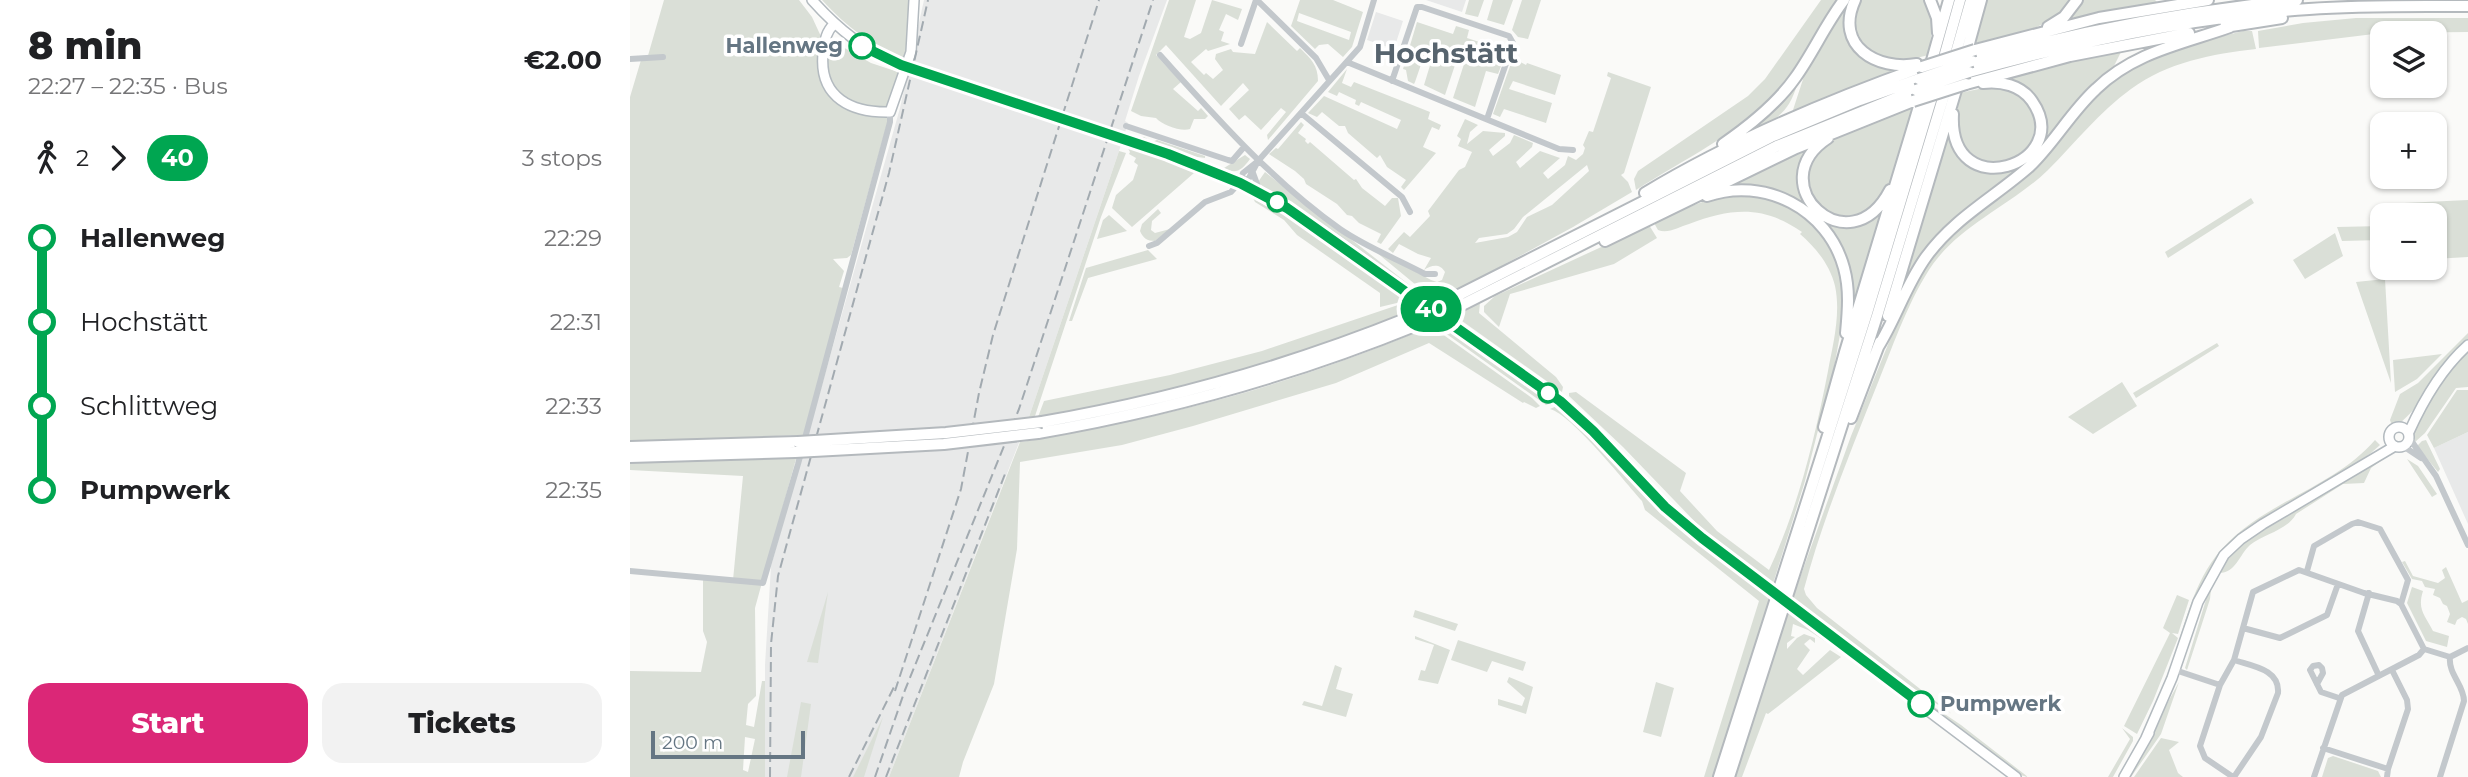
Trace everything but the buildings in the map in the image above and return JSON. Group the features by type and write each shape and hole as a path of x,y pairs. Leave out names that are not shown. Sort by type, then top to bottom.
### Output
{"highway":[{"path":"630,447 944,444 1149,412 1219,394 1328,360 1579,247 1589,248 1644,208 1682,171 1741,131 1782,94 1844,0"},
{"path":"1855,0 1850,16 1850,28 1861,51 1877,62 1889,65 1923,65"},
{"path":"1930,0 1937,18 1938,43"},
{"path":"1814,481 1817,456 1845,352 1949,0"},
{"path":"1719,777 1904,194 1960,0"},
{"path":"1729,777 1918,185 1970,0"},
{"path":"1829,464 1844,439 1878,347 1981,0"},
{"path":"1452,304 1595,226 1644,208 1777,146 1971,67 2064,17 2077,0"},
{"path":"2033,34 2127,13 2207,0"},
{"path":"1878,347 1911,282 1936,245 1966,215 2029,167 2084,101 2107,79 2148,54 2230,27 2253,14 2297,0"},
{"path":"1675,208 1916,90 1971,67 2107,37 2253,14 2348,8 2468,6"},
{"path":"1971,67 2230,27"},
{"path":"1682,171 1809,109 1939,61 1971,67 2017,88 2029,97 2036,108 2040,123 2038,140 2030,153 2019,163 2003,169 1984,167 1971,161 1954,137 1953,101"},
{"path":"1843,128 1815,149 1805,167 1803,181 1806,195 1820,214 1833,221 1846,223 1866,218 1883,203 1901,169"},
{"path":"1644,208 1675,208 1725,191 1745,189 1776,195 1807,213 1829,236 1844,266 1848,295 1845,352"},
{"path":"630,457 797,447"}],"main road":[{"path":"812,0 836,26 862,46 901,65 1130,140 1260,192 1297,214 1424,303"},
{"path":"836,26 827,31 823,68 825,79 835,96 860,110 890,112 911,52 914,0"},
{"path":"1447,320 1573,412 1665,507 1793,609 2016,777"},
{"path":"2124,777 2169,699 2205,587 2224,555 2241,539 2401,438 2449,364 2468,345"}],"street":[{"path":"1241,44 1256,0 1313,54 1329,80"},
{"path":"1240,183 1242,173 1258,161 1360,47 1374,0"},
{"path":"1392,81 1417,7 1509,36 1513,43 1487,119"},
{"path":"1160,55 1258,161 1341,230 1425,274 1435,274"},
{"path":"630,59 663,57"},
{"path":"1346,62 1559,149 1573,149"},
{"path":"630,570 763,583 829,349 890,122 890,112"},
{"path":"1301,113 1402,197 1410,212"},
{"path":"1126,126 1232,161"},
{"path":"1225,166 1244,147"},
{"path":"1149,246 1157,243 1205,202 1231,192 1252,173 1258,161"},
{"path":"1252,173 1260,192"},
{"path":"2401,438 2437,476 2468,545"},
{"path":"2306,571 2315,546 2352,524 2358,522 2380,529 2406,575 2407,585 2401,604"},
{"path":"2234,660 2269,672 2278,686 2261,737 2233,777 2205,758 2200,746 2220,685 2234,660 2253,592 2294,571 2306,571 2401,604 2424,649 2450,657 2468,648"},
{"path":"2243,628 2280,638 2327,615 2338,584"},
{"path":"2369,593 2358,631 2379,676"},
{"path":"2314,777 2339,698 2419,655 2424,649"},
{"path":"2441,777 2466,697 2449,665 2450,657"},
{"path":"2387,777 2408,709 2407,700 2392,670"},
{"path":"2178,671 2220,685"},
{"path":"2317,684 2321,692 2339,698"},
{"path":"2323,748 2388,769"}],"shaded area":[{"path":"664,0 799,0 812,17 824,43 834,42 871,63 901,73 851,255 833,259 844,271 839,287 843,288 804,435 630,441 630,97 641,60 647,59"},
{"path":"822,0 911,0 905,58 860,34"},
{"path":"924,0 1167,0 1139,76 1119,151 1029,417 889,777 765,777 765,665 771,566 900,108"},
{"path":"1169,0 1196,0 1184,37 1190,39 1201,33 1212,0 1242,9 1238,20 1226,14 1219,30 1224,32 1221,41 1230,44 1208,51 1206,49 1191,62 1204,75 1206,73 1213,79 1223,70 1215,59 1216,54 1231,49 1233,52 1255,54 1267,22 1297,51 1300,48 1313,63 1318,81 1268,140 1267,135 1286,112 1281,108 1261,130 1245,115 1239,120 1229,109 1249,90 1243,83 1221,106 1166,45 1156,55 1181,82 1173,89 1198,111 1201,108 1208,116 1205,119 1194,119 1190,129 1182,130 1156,118 1141,116 1131,111"},
{"path":"1300,0 1333,0 1363,12 1352,47 1343,57 1328,44 1319,45 1315,49 1291,26","holes":["1299,13 1351,32 1349,40 1297,21"]},
{"path":"1426,0 1466,0 1462,12"},
{"path":"1469,0 1484,0 1478,17 1465,14"},
{"path":"1493,0 1513,0 1504,25 1487,20"},
{"path":"1522,0 1541,0 1528,39 1518,37 1512,30"},
{"path":"1821,0 1838,0 1783,86 1732,131 1636,190 1634,179 1638,171 1748,96 1765,79"},
{"path":"1849,0 1853,0 1852,42 1903,69 1792,113 1807,67"},
{"path":"1861,0 1925,0 1933,19 1929,55 1916,60 1895,61 1870,52 1856,28 1855,19"},
{"path":"1986,0 2072,0 2039,26 1976,43"},
{"path":"2080,0 2155,0 2158,3 2063,22"},
{"path":"1376,12 1403,21 1394,49 1367,40"},
{"path":"2356,18 2468,18 2468,32 2447,32 2447,21 2370,21 2370,34 2259,48 2258,31"},
{"path":"1417,22 1453,34 1456,26 1469,30 1467,38 1507,51 1498,74 1486,71 1475,107 1453,98 1465,61 1457,59 1445,95 1424,85 1435,49 1427,47 1414,84 1408,81 1406,70 1403,69"},
{"path":"2252,31 2256,49 2207,57 2175,66 2145,80 2120,98 2098,117 2048,170 1958,237 1945,250 1925,277 1903,320 1839,483 1804,589 1817,608 1952,714 1896,677 1792,600 1851,436 1889,342 1920,273 1942,242 2012,184 2096,93 2124,72 2164,51"},
{"path":"2123,48 2113,68 2028,162 1964,212 1902,288 1950,128 1951,134 1985,170 2037,147 2035,102 1997,80"},
{"path":"1513,58 1526,65 1527,63 1561,75 1555,95 1513,81 1509,89 1552,103 1546,123 1504,109 1500,117 1493,114"},
{"path":"1347,69 1342,83 1351,87 1354,82 1430,112 1428,119 1441,125 1439,130 1432,127 1423,147 1436,153 1404,190 1401,187 1406,180 1387,167 1380,155 1377,158 1348,133 1345,126 1339,126 1322,112 1317,117 1308,113 1324,96 1397,129 1401,120 1361,102 1359,106 1355,104 1356,100 1339,92 1337,96 1328,92"},
{"path":"1608,72 1651,87 1624,173 1621,175 1632,192 1463,287 1433,299 1376,252 1431,280 1442,280 1445,272 1441,267 1432,266 1424,270 1431,258 1399,244 1393,253 1388,249 1404,232 1410,237 1430,216 1428,211 1459,170 1465,167 1472,152 1458,146 1461,139 1457,136 1465,119 1478,125 1470,132 1467,144 1483,131 1505,133 1489,150 1493,156 1510,143 1514,135 1533,143 1516,162 1520,168 1540,151 1560,158 1543,173 1548,179 1565,165 1568,156 1576,160 1583,154 1583,145 1589,131 1593,132 1611,78 1607,76","holes":["1587,165 1589,171 1552,205 1527,217 1517,232 1508,237 1475,243 1479,238 1507,234 1523,217"]},
{"path":"1798,82 1790,102 1779,116 1745,134"},
{"path":"1988,87 2009,90 2020,96 2032,112 2035,132 2028,148 2014,159 1997,163 1980,160 1966,148 1958,126 1960,93"},
{"path":"1912,108 1906,130 1908,133 1897,167 1881,198 1865,212 1848,217 1831,214 1818,204 1810,190 1809,173 1818,154 1838,136"},
{"path":"1301,122 1304,125 1298,133 1305,141 1308,144 1310,142 1356,179 1362,188 1385,206 1392,198 1398,198 1401,216 1381,244 1377,242 1381,234 1347,215 1337,204 1306,184 1295,171 1269,154 1278,149"},
{"path":"1144,137 1152,142 1157,140 1205,158 1183,155 1139,139"},
{"path":"1126,145 1203,172 1201,175 1194,173 1132,227 1112,208 1116,195 1133,180 1138,165"},
{"path":"1814,145 1801,185 1834,223 1887,203 1850,322 1848,271 1809,211 1731,185"},
{"path":"1119,151 1126,153 1101,217 1035,416 1029,417"},
{"path":"1245,155 1250,159 1241,169 1232,171 1224,168"},
{"path":"1265,172 1430,301 1427,302 1263,187 1258,182"},
{"path":"1735,193 1780,201 1813,222 1830,243 1843,279 1843,318 1834,368 1805,481 1772,587 1700,527 1623,447 1569,396 1569,393 1576,392 1686,473 1680,491 1717,531 1769,570 1789,522 1811,447 1834,340 1837,297 1833,278 1817,251 1800,234 1802,232 1774,217 1760,213 1733,212 1666,231 1658,230 1654,223 1693,205"},
{"path":"1253,198 1274,211 1290,214 1421,305 1412,309 1401,302 1380,307 1380,293 1297,235 1284,220 1255,202"},
{"path":"2251,198 2254,203 2168,258 2165,252"},
{"path":"2468,200 2468,257 2447,258 2447,203 2404,203"},
{"path":"1158,209 1161,213 1152,221 1151,230 1155,233 1170,229 1155,241 1144,237 1140,231 1142,224"},
{"path":"1109,215 1127,231 1097,239 1103,220"},
{"path":"1649,225 1657,238 1614,264 1510,294 1499,327 1484,312 1484,306 1495,296"},
{"path":"2370,226 2370,240 2342,241 2337,227"},
{"path":"2335,233 2343,256 2305,279 2293,260"},
{"path":"1148,250 1157,259 1088,278 1072,321 1069,321 1086,268"},
{"path":"2385,280 2391,383 2356,282"},
{"path":"1480,303 1479,313 1556,377 1563,387 1562,392 1455,316"},
{"path":"1398,305 1409,310 1299,354 1226,376 1038,417 1044,401 1170,375 1262,351"},
{"path":"1443,321 1527,381 1529,386 1551,403 1546,405 1434,325"},
{"path":"1431,326 1540,406 1536,408 1523,403 1429,343 1336,383 1193,426 1122,445 1020,462 1017,549 994,684 959,777 889,777 1020,442 1226,398 1351,358"},
{"path":"2468,333 2468,340 2450,360 2419,404 2400,423 2391,423 2400,394 2418,383"},
{"path":"2217,343 2219,346 2136,398 2133,393"},
{"path":"2468,348 2468,387 2456,388 2425,433 2415,442 2413,431 2420,412"},
{"path":"2442,354 2417,379 2395,392 2393,360"},
{"path":"2122,382 2137,406 2093,434 2068,417"},
{"path":"2457,390 2468,390 2468,432 2434,448 2427,435"},
{"path":"1559,405 1571,414 1663,510 1770,597 1714,777 1704,777 1759,601 1645,510 1642,501 1598,450 1571,423 1550,409"},
{"path":"2468,432 2468,524 2434,448"},
{"path":"2375,440 2380,445 2371,453 2218,559 2171,676 2168,675 2193,598 2216,556 2252,523 2338,472"},
{"path":"2426,440 2440,469 2438,472 2417,446"},
{"path":"2390,454 2371,468 2364,483 2343,484 2296,514 2282,528 2250,545 2233,567 2219,573 2211,589 2187,670 2185,668 2213,577 2223,562 2249,537"},
{"path":"796,459 755,608 756,696 748,704 746,725 754,727 762,681 765,681 765,777 630,777 630,671 701,672 707,642 703,631 703,577 733,580 743,476 630,470 630,463","holes":["745,737 755,739 748,772 743,770"]},
{"path":"2407,459 2418,466 2437,494 2432,497"},
{"path":"2405,561 2413,576 2438,583 2445,578 2442,570 2446,567 2462,603 2468,600 2468,624 2462,617 2455,625 2447,622 2450,614 2447,606 2433,595 2435,589 2425,587 2422,581 2412,579 2402,562"},
{"path":"2412,587 2423,591 2423,612 2433,631 2449,636 2447,647 2426,641 2407,603"},
{"path":"828,592 818,663 807,662"},
{"path":"2177,595 2189,600 2178,634 2172,633 2178,638 2137,734 2124,726 2170,633 2163,628"},
{"path":"1415,610 1458,624 1455,631 1413,617"},
{"path":"1788,610 1866,668 1808,630 1793,624 1791,636 1795,637 1787,643 1787,649 1804,634 1815,638 1815,643 1810,639 1804,644 1810,650 1797,669 1803,675 1830,650 1841,657 1766,713 1742,777 1735,777"},
{"path":"1415,636 1450,650 1438,684 1418,680 1421,670 1425,671 1434,645 1415,639"},
{"path":"1458,640 1526,662 1523,671 1492,661 1487,672 1451,660"},
{"path":"1335,665 1342,668 1336,689 1353,694 1346,717 1302,705 1304,701 1322,706"},
{"path":"1509,677 1533,687 1526,714 1498,705 1498,699 1522,706 1525,698 1507,682"},
{"path":"1656,682 1674,688 1661,737 1643,732"},
{"path":"2179,682 2161,734 2131,777 2127,777"},
{"path":"1906,688 1961,725 2028,777 2020,775"},
{"path":"801,702 811,704 801,777 787,777"},
{"path":"883,717 864,777 853,777"},
{"path":"2122,728 2133,737 2133,741 2113,777 2108,777 2130,739"},
{"path":"2161,738 2179,742 2169,750 2178,773 2183,777 2134,777"},
{"path":"2333,756 2378,771 2381,777 2322,777 2328,758"}],"railway":[{"path":"770,777 771,644 778,576 889,173 928,0"},
{"path":"895,691 961,489 993,335 1099,0"},
{"path":"875,777 905,690 1019,409 1153,0"},
{"path":"886,777 1005,474"},
{"path":"849,777 896,683"}],"bus line":[{"name":"40","path":"862,46 881,58 1211,170 1260,192 1287,208 1560,401 1593,431 1665,507 1749,575 1921,704"}],"place":[{"name":"Hallenweg","path":"862,46"},
{"name":"Pumpwerk","path":"1921,704"}],"district":[{"name":"Hochstätt","path":"1446,53"}]}
